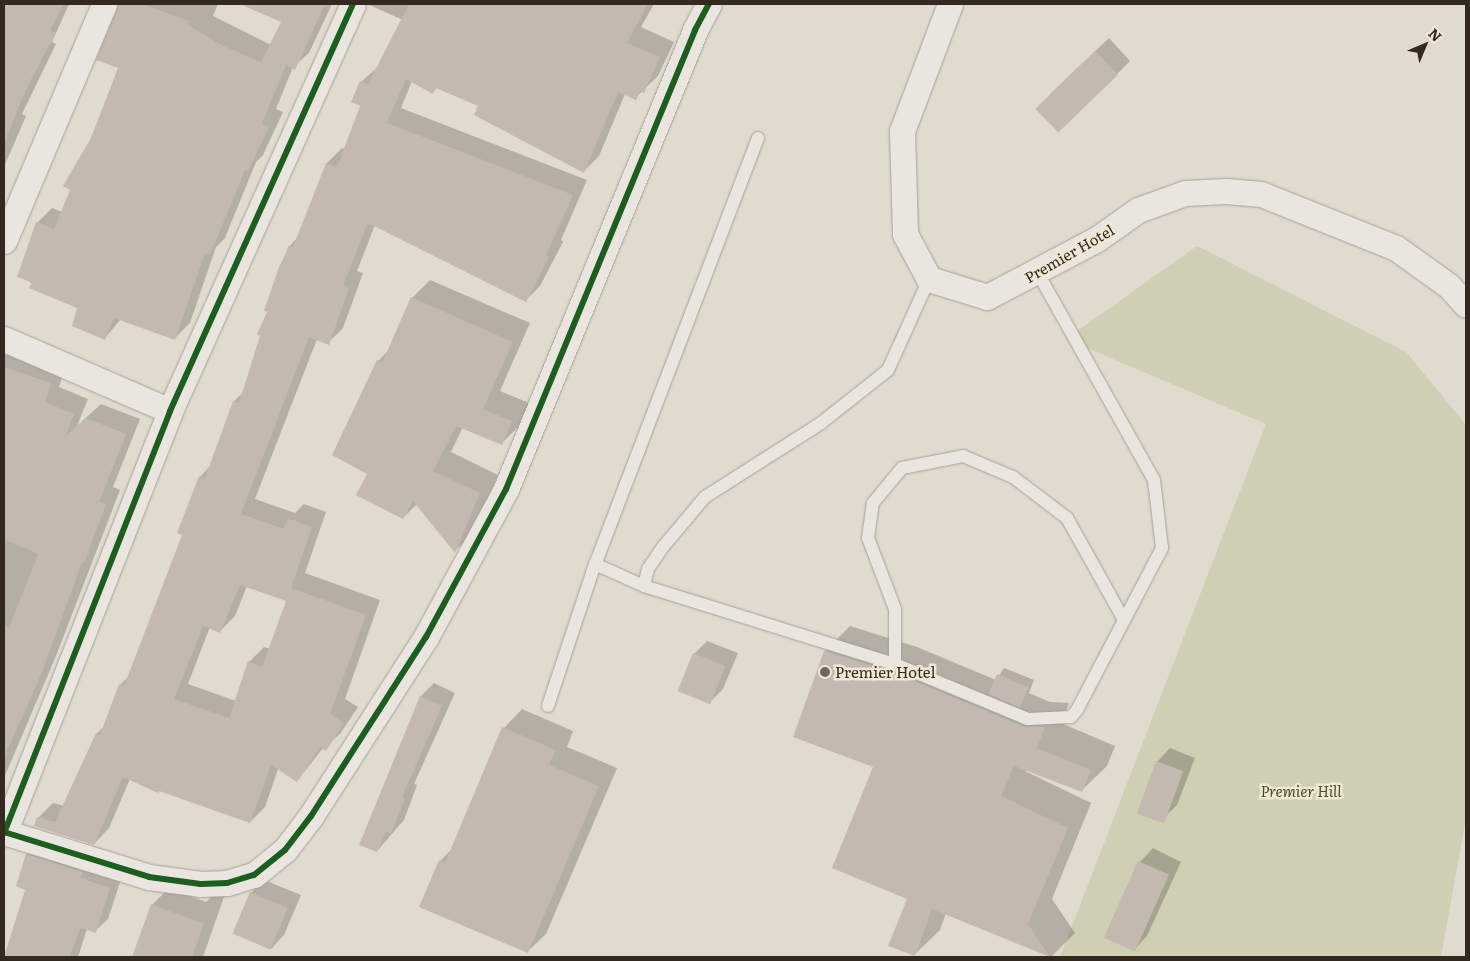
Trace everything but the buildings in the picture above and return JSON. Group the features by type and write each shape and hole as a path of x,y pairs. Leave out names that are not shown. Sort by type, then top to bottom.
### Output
{"street":[{"path":"4,241 104,4"},
{"path":"353,4 170,411 4,833 149,877 201,884 227,883 254,876 285,850 311,816 426,637 506,489 695,30 709,4"},
{"path":"929,279 905,234 902,131 950,4"},
{"name":"Premier Hotel","path":"929,279 987,297 1038,273 1097,239 1138,210 1185,193 1226,191 1261,194 1396,248 1449,286 1466,305"},
{"path":"4,339 170,411"}],"lane":[{"path":"548,706 595,564 758,138"},
{"path":"595,564 644,586 895,664 1028,719 1071,717 1077,710 1162,548 1154,480 1038,273"},
{"path":"644,586 648,569 662,547 705,497 822,423 888,370 929,279"},
{"path":"895,664 894,608 868,538 874,503 902,468 963,456 1013,477 1067,518 1124,620"}],"green space":[{"name":"Premier Hill","path":"1197,246 1406,352 1466,425 1466,818 1441,957 1060,957 1266,424 1066,339"}],"cycle path":[{"path":"4,833 170,411 353,4"},
{"path":"4,832 149,877 201,884 227,883 254,875 285,850 311,816 426,637 506,489 695,30 709,4"}],"place":[{"name":"Premier Hotel","path":"825,672"}]}
